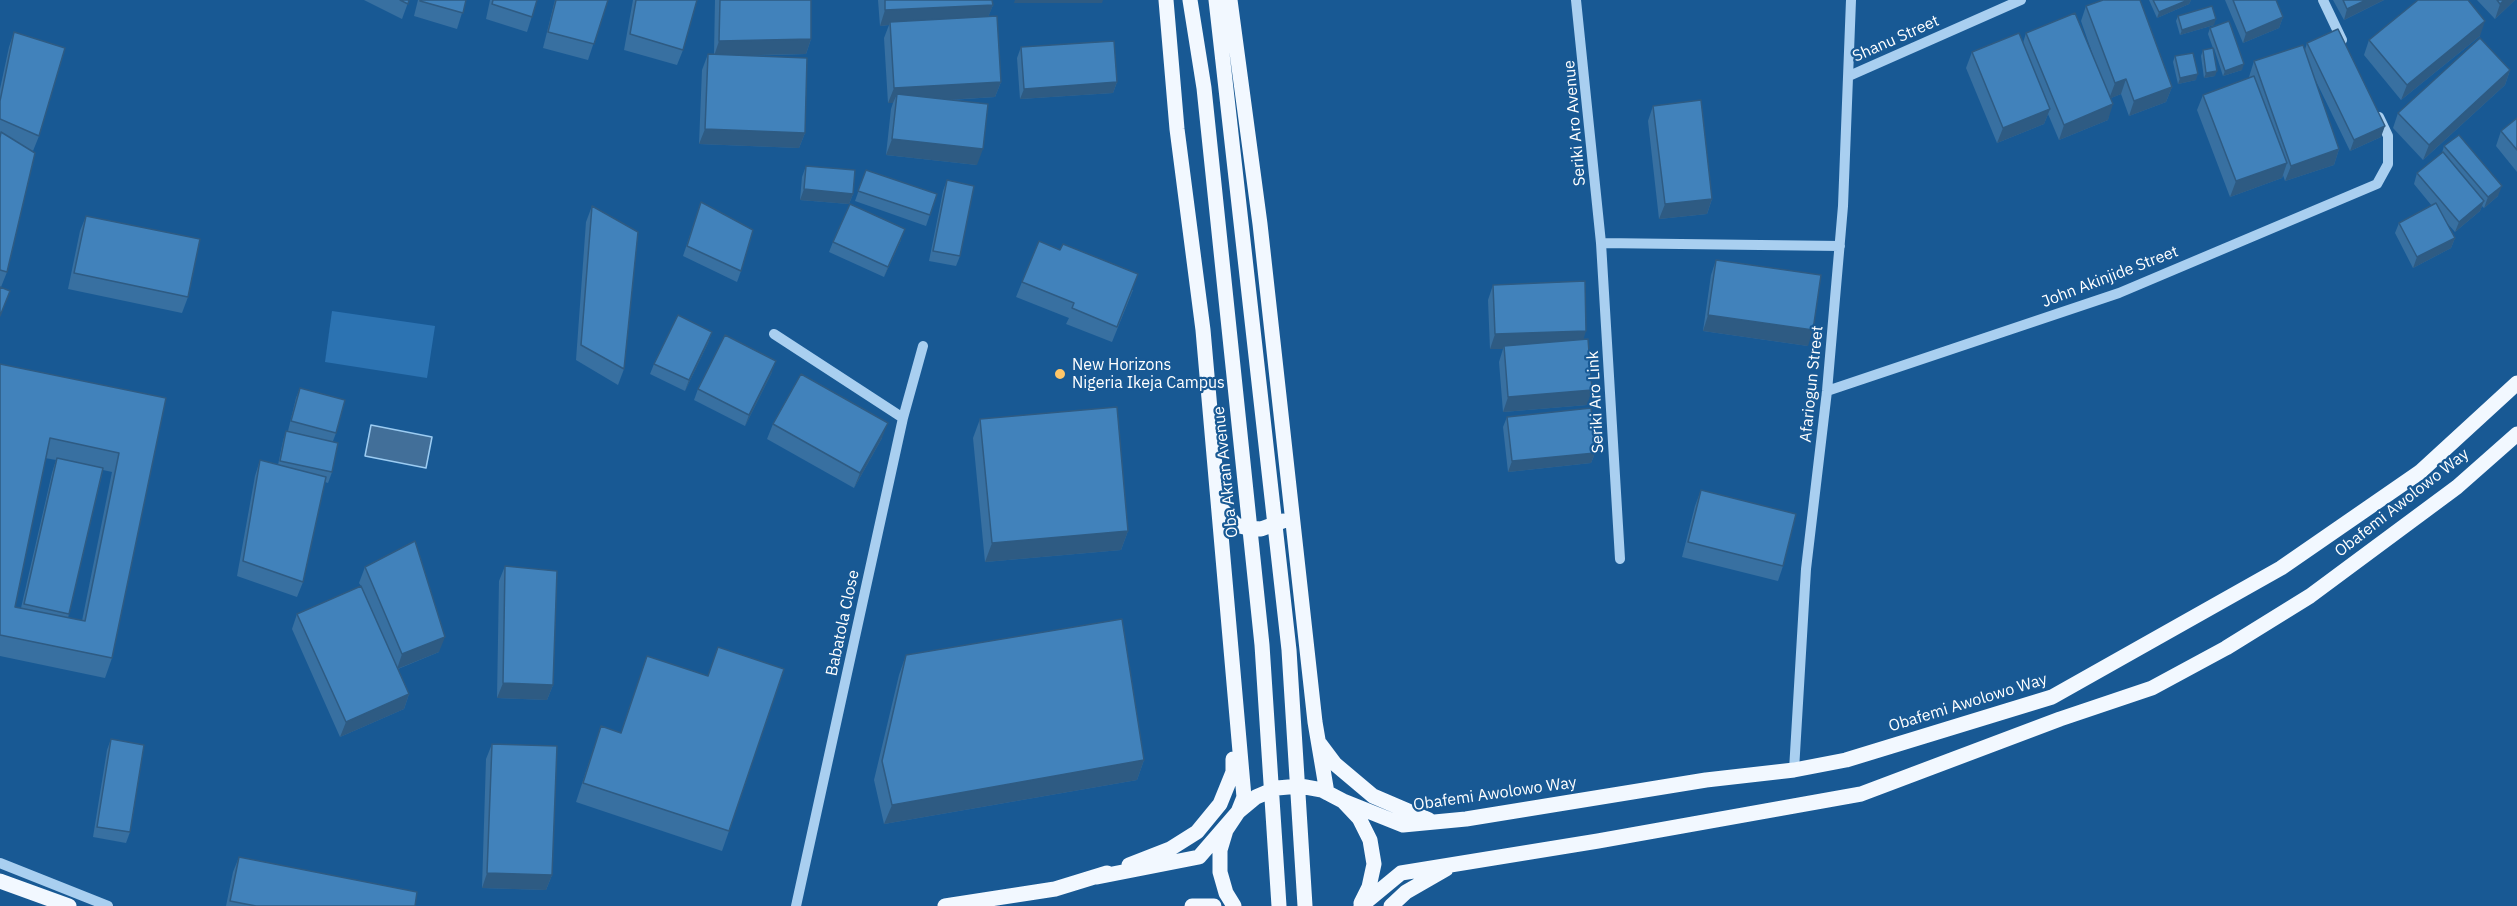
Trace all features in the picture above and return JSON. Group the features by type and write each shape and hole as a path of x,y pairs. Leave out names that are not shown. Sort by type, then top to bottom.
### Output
{"main road":[{"path":"945,906 1055,889 1097,877 1199,857 1238,812 1244,797 1203,330 1177,129 1166,0"},
{"name":"Oba Akran Avenue","path":"1190,0 1204,87 1262,645 1279,906"},
{"path":"1216,0 1289,650 1305,906"},
{"path":"1230,0 1260,224 1310,681 1327,793"},
{"name":"Obafemi Awolowo Way","path":"1234,906 1226,893 1220,872 1220,850 1226,830 1238,812 1256,797 1277,788 1299,786 1327,793 1403,825 1434,822 1706,780 1794,770 1846,760 2052,697 2281,568 2420,472 2517,382"},
{"name":"Obafemi Awolowo Way","path":"1360,906 1401,873 1598,842 1861,794 2060,719 2152,688 2226,648 2300,602 2457,487 2517,434"},
{"path":"1219,506 1236,525 1261,529 1282,523 1291,498"},
{"path":"2052,697 2060,719"},
{"path":"1097,877 1170,849 1197,832 1220,804 1233,772 1237,702"},
{"path":"1319,743 1335,764 1373,796 1414,816 1434,822"},
{"name":"Obafemi Awolowo Way","path":"1343,801 1359,819 1370,840 1374,864 1369,887 1360,906"},
{"path":"1391,906 1406,892 1455,864"},
{"path":"0,881 69,906"},
{"path":"1192,906 1214,906"}],"street":[{"name":"Seriki Aro Avenue","path":"1576,0 1601,243"},
{"name":"Afariogun Street","path":"1794,770 1806,570 1827,391 1840,246 1851,0"},
{"name":"Shanu Street","path":"1849,76 2021,0"},
{"path":"2323,0 2348,52"},
{"name":"John Akinjide Street","path":"1827,391 2119,293 2377,184 2388,164 2388,136 2373,105"},
{"path":"1601,243 1840,246"},
{"name":"Seriki Aro Link","path":"1601,243 1620,559"},
{"path":"774,334 903,418"},
{"name":"Babatola Close","path":"796,906 903,418 923,346"},
{"path":"0,862 108,906"}],"shaded area":[{"path":"332,311 435,326 427,378 325,362"},
{"path":"371,425 432,437 426,468 365,456"}],"building":[{"path":"420,0 466,0 463,13"},
{"path":"493,0 537,0 532,17 492,4"},
{"path":"556,0 608,0 594,44 548,32"},
{"path":"636,0 697,0 683,50 630,34"},
{"path":"720,0 811,0 811,39 719,41"},
{"path":"885,0 992,0 993,5 885,10"},
{"path":"2103,0 2140,0 2172,87 2134,101 2126,79 2115,83 2086,6"},
{"path":"2153,0 2188,0 2159,12"},
{"path":"2233,0 2276,0 2283,17 2246,33"},
{"path":"2343,0 2366,0 2347,9"},
{"path":"2418,0 2468,0 2485,21 2407,85 2369,40"},
{"path":"2212,6 2216,19 2182,30 2178,16"},
{"path":"2075,13 2113,104 2064,125 2026,33"},
{"path":"997,16 1001,82 894,88 890,22"},
{"path":"2229,21 2244,64 2225,71 2210,28"},
{"path":"2338,29 2385,126 2354,140 2307,43"},
{"path":"14,32 65,48 39,136 0,119 0,101"},
{"path":"2019,33 2050,109 2003,128 1972,52"},
{"path":"2480,38 2510,70 2429,145 2398,113"},
{"path":"1114,41 1117,82 1024,89 1021,47"},
{"path":"2303,45 2339,149 2291,166 2254,61"},
{"path":"2213,48 2217,71 2206,73 2203,50"},
{"path":"2193,53 2198,74 2180,78 2175,56"},
{"path":"708,54 807,58 805,133 705,129"},
{"path":"2254,76 2287,163 2236,181 2203,95"},
{"path":"897,94 988,104 983,149 892,139"},
{"path":"1701,100 1712,199 1665,204 1653,106"},
{"path":"2517,118 2517,150 2501,131"},
{"path":"1,132 35,153 7,272 0,270"},
{"path":"2459,135 2502,186 2488,197 2444,146"},
{"path":"2443,152 2484,201 2459,222 2417,173"},
{"path":"806,166 855,170 853,194 804,189"},
{"path":"866,170 937,194 930,215 858,191"},
{"path":"947,180 974,186 960,256 933,251"},
{"path":"701,202 753,230 741,271 687,246"},
{"path":"2436,203 2455,238 2417,257 2399,223"},
{"path":"850,204 905,229 888,267 833,242"},
{"path":"592,206 638,232 624,369 581,345"},
{"path":"86,216 200,239 188,297 74,273"},
{"path":"1039,241 1060,250 1063,244 1138,274 1117,327 1072,308 1074,303 1022,282"},
{"path":"1716,260 1821,275 1813,330 1708,315"},
{"path":"1585,281 1586,331 1495,334 1493,285"},
{"path":"0,287 10,291 0,316"},
{"path":"678,315 712,332 689,380 654,364"},
{"path":"725,335 776,361 749,415 698,389"},
{"path":"1588,339 1592,390 1508,397 1504,346"},
{"path":"0,364 166,398 112,658 0,635","holes":["50,438 119,453 85,621 15,607"]},
{"path":"801,374 888,423 860,473 773,424"},
{"path":"300,388 345,400 336,433 291,421"},
{"path":"1117,407 1128,531 992,543 980,419"},
{"path":"1591,408 1595,453 1512,461 1507,417"},
{"path":"286,431 338,443 332,472 280,461"},
{"path":"57,458 103,468 69,614 24,604"},
{"path":"260,460 326,477 303,582 243,561"},
{"path":"1701,490 1796,514 1783,566 1688,542"},
{"path":"415,541 445,637 402,654 365,567"},
{"path":"505,566 557,571 553,685 503,683"},
{"path":"361,586 409,694 346,722 297,614"},
{"path":"1122,619 1144,760 892,805 882,761 906,655"},
{"path":"718,647 784,669 729,831 583,783 601,726 621,733 647,656 708,676"},
{"path":"111,739 144,745 130,832 97,827"},
{"path":"492,744 557,746 552,875 487,873"},
{"path":"239,857 417,892 415,906 256,906 230,901"}],"place":[{"name":"New Horizons Nigeria Ikeja Campus","path":"1060,374"}]}
